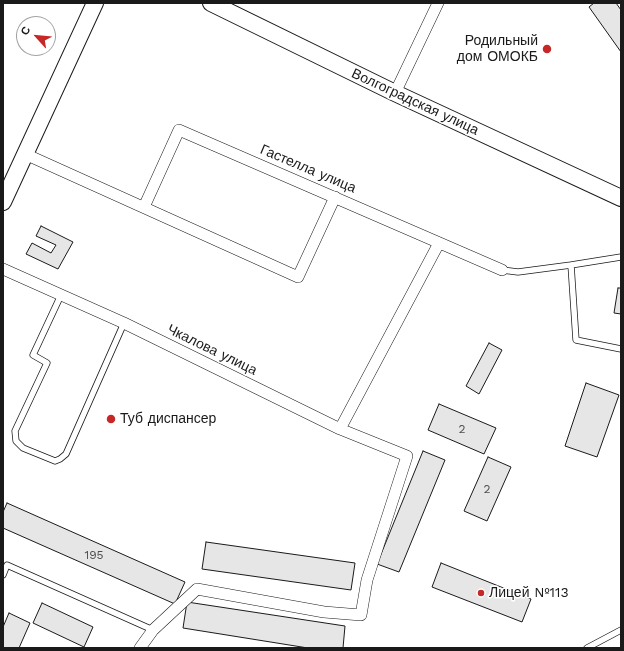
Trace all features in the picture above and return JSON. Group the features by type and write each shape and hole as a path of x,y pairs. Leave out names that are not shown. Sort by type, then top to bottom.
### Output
{"street":[{"path":"3,202 95,3"},
{"name":"Волгоградская улица","path":"211,3 395,93 621,198"},
{"path":"395,93 438,3"},
{"name":"Гастелла улица","path":"144,207 179,130 502,270"},
{"path":"25,154 298,277 335,197"},
{"path":"340,429 439,242"},
{"name":"Чкалова улица","path":"3,269 124,323 340,429 407,456 367,580 361,615 324,612 197,589 153,630"},
{"path":"140,648 153,630"}],"lane":[{"path":"502,270 518,272 621,257"},
{"path":"571,265 576,340 621,349"},
{"path":"61,295 33,355 47,363 15,431 16,441 23,448 55,461 66,454 124,323"},
{"path":"3,574 7,565 153,630"},
{"path":"587,648 621,630"}],"building":[{"path":"594,3 616,3 621,10 621,52 589,7"},
{"path":"41,226 73,242 58,269 26,254 32,243 51,253 56,245 36,236"},
{"path":"618,288 621,288 621,314 614,313"},
{"path":"489,343 502,350 479,394 466,386"},
{"path":"586,383 619,395 597,457 565,446"},
{"path":"439,404 496,428 484,454 428,430"},
{"path":"423,451 445,460 399,572 377,564"},
{"path":"488,457 511,467 487,521 464,511"},
{"path":"7,503 185,582 175,604 3,528 3,512"},
{"path":"206,542 355,563 351,590 202,569"},
{"name":"Лицей №113","path":"441,563 531,599 522,622 432,587"},
{"path":"187,602 345,626 343,648 308,648 183,628"},
{"path":"42,603 93,627 84,647 33,623"},
{"path":"9,613 30,623 19,648 3,648 3,627"}],"place":[{"name":"Родильный дом ОМОКБ","path":"547,49"},
{"name":"Туб диспансер","path":"111,419"},
{"name":"Лицей №113","path":"481,593"}]}
